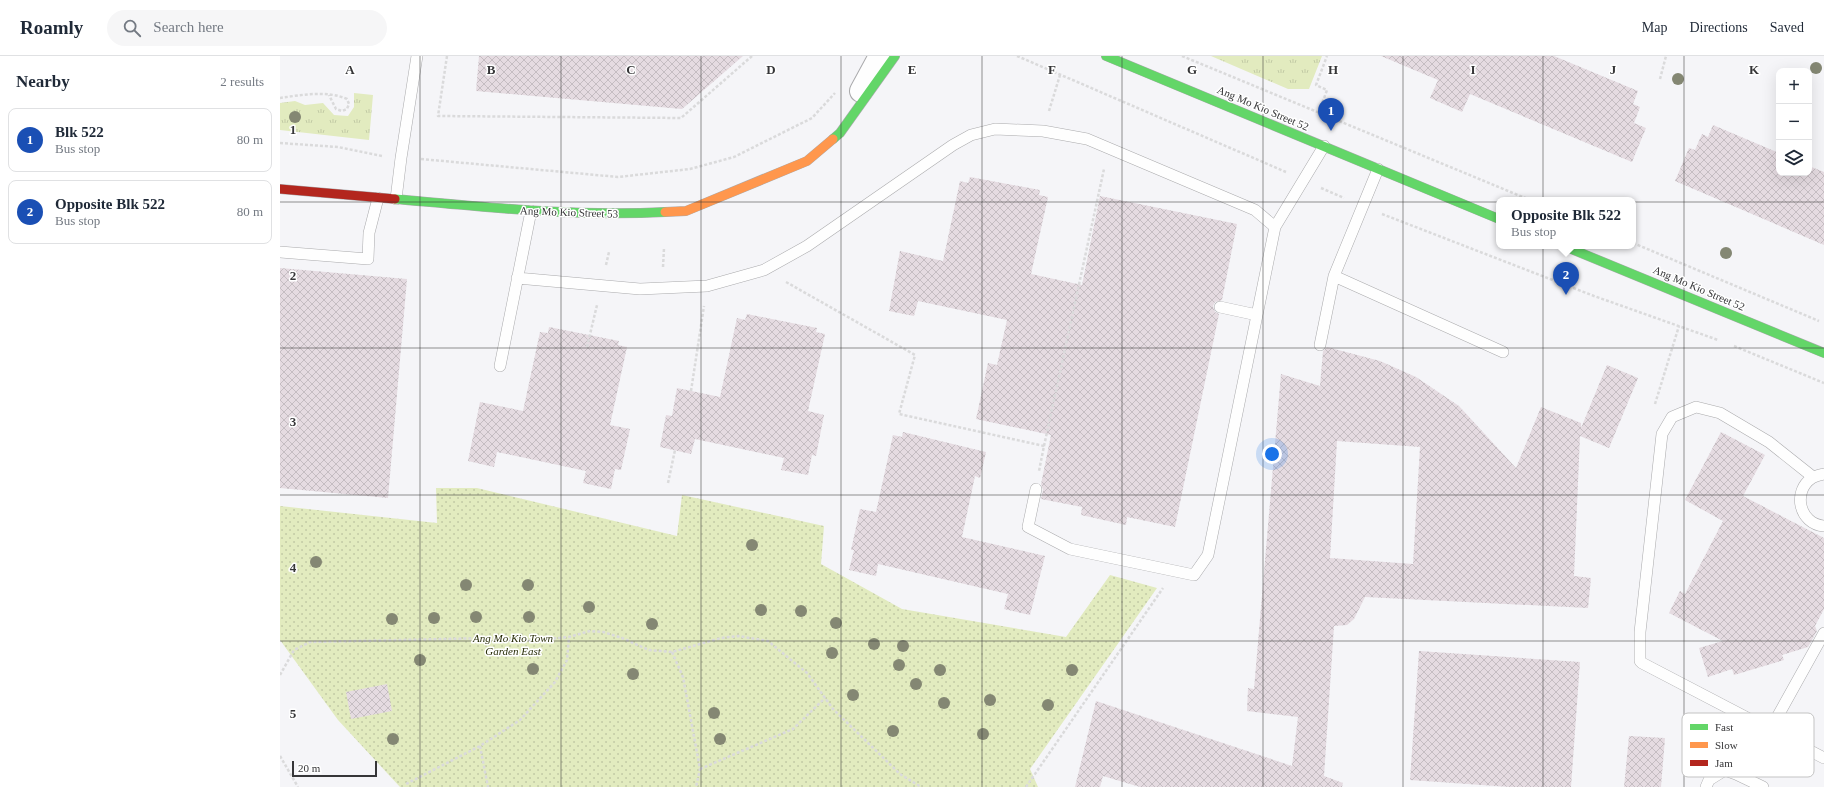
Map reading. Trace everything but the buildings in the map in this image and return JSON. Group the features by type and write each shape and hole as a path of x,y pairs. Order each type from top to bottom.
{"street":[{"name":"Ang Mo Kio Street 53","path":"840,133 880,56"},
{"name":"Ang Mo Kio Street 53","path":"280,189 531,211 627,214 686,211 807,161 840,133 895,56"},
{"name":"Ang Mo Kio Street 52","path":"1106,56 1496,218"},
{"name":"Ang Mo Kio Street 52","path":"1571,249 1824,354"}],"lane":[{"path":"396,200 417,56"},
{"path":"517,278 640,289 707,286 764,270 807,246 971,134 995,129 1043,131 1087,140 1255,210 1275,227"},
{"path":"1036,489 1028,527 1070,549 1194,575 1208,555 1275,227 1324,146"},
{"path":"1320,345 1334,276 1378,169"},
{"path":"280,252 368,259 369,233 378,198"},
{"path":"500,366 531,211"},
{"path":"1334,276 1503,352"},
{"path":"1220,307 1257,315"},
{"path":"1737,713 1642,664 1640,661 1640,632 1662,434 1672,417 1696,407 1720,413 1769,442 1813,477"},
{"path":"1824,474 1813,477 1804,486 1799,497 1801,509 1808,519 1824,526"},
{"path":"1779,713 1824,633"},
{"path":"1814,753 1824,758"},
{"path":"1706,787 1709,780 1714,777"},
{"path":"1742,777 1763,787"}],"path":[{"path":"447,56 438,116 681,118 752,56"},
{"path":"1017,56 1362,207 1594,296 1724,342"},
{"path":"1182,56 1523,197"},
{"path":"1319,112 1327,90 1316,85 1327,56"},
{"path":"1660,79 1666,56"},
{"path":"1056,88 1060,75"},
{"path":"280,143 338,147 369,154 401,158 618,176 690,169 734,157 812,118 837,90"},
{"path":"280,98 300,96 329,95 336,95 346,99 349,104 347,109 342,111 336,109 329,95"},
{"path":"1036,489 1108,149"},
{"path":"1636,244 1824,323"},
{"path":"656,267 664,267 664,248"},
{"path":"605,268 612,268"},
{"path":"764,270 915,355 900,414 1044,446"},
{"path":"691,391 707,286"},
{"path":"1731,345 1824,383"},
{"path":"668,483 675,450"},
{"path":"1026,787 1175,570"},
{"path":"280,675 294,650 310,642 491,638 526,641 569,638 590,631 603,632 622,638 649,650 672,652 721,638 738,636 768,641 807,673 842,718 900,774 921,787"},
{"path":"406,784 480,746 520,720 556,682 567,660 569,638"},
{"path":"672,652 683,676 700,769 696,787"},
{"path":"700,769 793,729 825,698"},
{"path":"480,746 488,787"},
{"path":"280,756 298,787"}],"green space":[{"path":"1211,56 1322,56 1309,89 1288,89"},
{"path":"354,93 373,95 369,140 280,130 280,103 295,101 305,105 323,103 334,115 348,116 354,107"},
{"name":"Ang Mo Kio Town Garden East","path":"436,488 477,488 677,536 682,495 824,526 821,564 902,609 1066,637 1110,575 1157,588 1030,769 1038,787 400,787 338,720 280,640 280,506 437,523"}],"traffic: fast":[{"path":"833,139 840,133 895,56"},
{"path":"1106,56 1496,218"},
{"path":"395,199 496,208 564,212 665,212"},
{"path":"1571,249 1824,353"}],"traffic: slow":[{"path":"665,212 686,211 807,161 833,139"}],"traffic: jam":[{"path":"280,189 395,199"}],"place":[{"name":"Blk 522","path":"1331,131"},
{"name":"Opposite Blk 522","path":"1566,295"}]}
